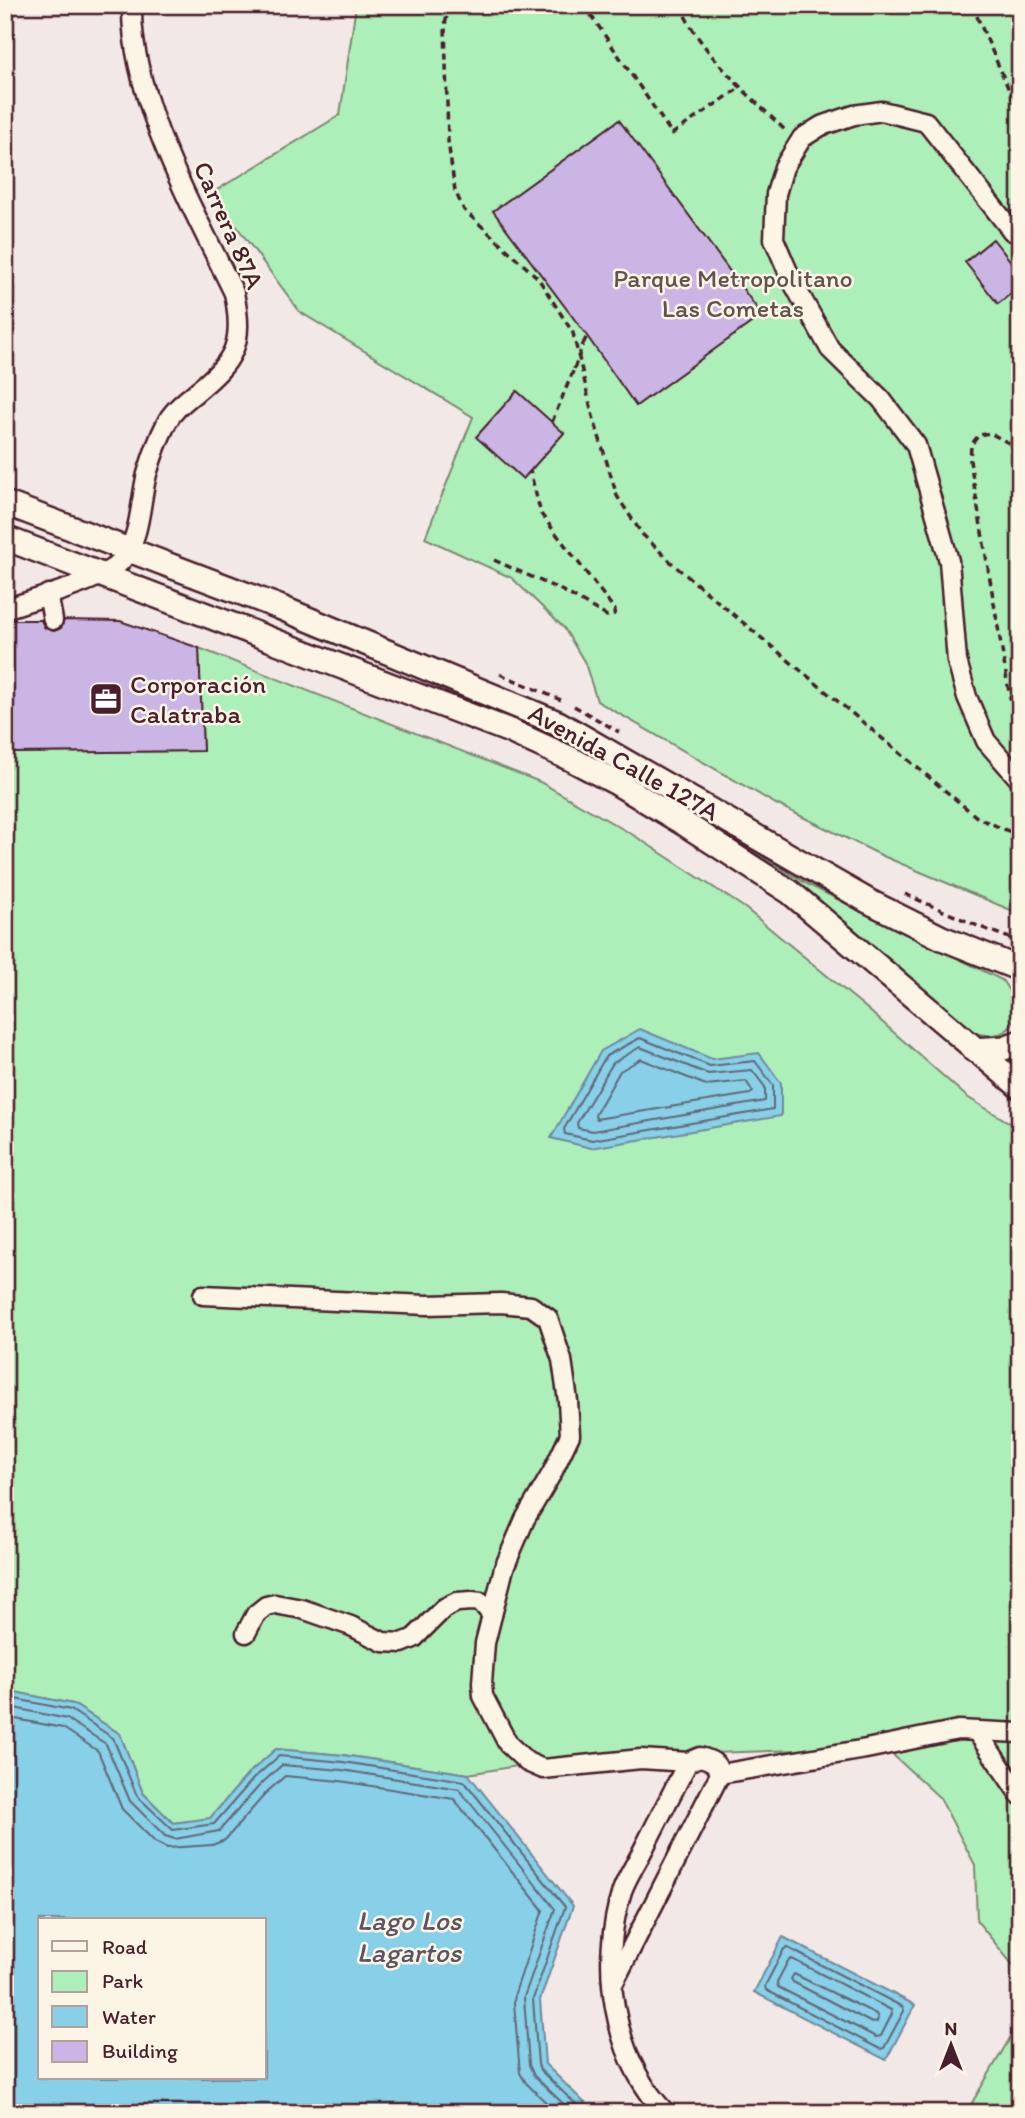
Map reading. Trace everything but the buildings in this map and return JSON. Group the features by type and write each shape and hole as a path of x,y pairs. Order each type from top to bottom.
{"main road":[{"name":"Avenida Calle 127A","path":"5,503 279,607 558,723 868,901 942,938 1018,970"},
{"name":"Avenida Calle 127A","path":"5,538 510,731 604,776 790,892 1020,1087"},
{"path":"974,1050 1004,1048 1020,1042"}],"street":[{"name":"Carrera 87A","path":"129,549 147,473 167,420 219,372 233,352 238,337 234,293 177,174 139,73 132,5"},
{"path":"1012,231 926,122 882,111 854,115 821,126 802,138 784,167 776,194 774,239 792,281 830,349 881,399 916,445 949,561 957,661 967,697 986,741 1020,780"},
{"path":"5,609 102,575 114,567 129,549"},
{"path":"47,594 53,620"},
{"path":"203,1295 428,1305 501,1303 531,1306 548,1318 562,1360 570,1435 504,1569 485,1643 483,1696 508,1744 527,1762 543,1769 641,1759 688,1762"},
{"path":"246,1633 256,1614 266,1605 275,1604 302,1609 351,1626 383,1642 402,1643 414,1638 444,1608 457,1602 481,1602 492,1615"},
{"path":"720,1774 958,1730 1020,1733"},
{"path":"976,1732 1020,1795"},
{"path":"613,1984 720,1774 718,1766 707,1758 695,1758 688,1762 623,1889 611,1956 613,1984 617,2014 628,2052 645,2088 666,2113"}],"path":[{"path":"449,5 445,25 448,141 455,191 464,211 538,278 573,333 592,413 617,496 642,534 675,566 978,818 1020,836"},
{"path":"584,5 671,134 741,87"},
{"path":"680,5 689,26 741,87 799,143"},
{"path":"972,5 1020,115"},
{"path":"552,422 587,336"},
{"path":"1020,449 990,433 979,435 971,445 970,461 1010,698 1020,714"},
{"path":"494,560 564,591 607,616 614,614 615,610 541,514 530,471"}],"green space":[{"name":"Parque Metropolitano Las Cometas","path":"356,5 1020,5 1020,914 883,856 776,804 597,701 585,663 564,628 512,578 425,538 473,417 300,312 212,193 340,115"},
{"path":"10,634 12,753 203,751 199,648 540,782 635,836 745,908 865,1007 967,1097 1020,1129 1020,1974 977,1921 975,1865 940,1798 891,1753 800,1750 564,1758 468,1774 343,1755 276,1749 249,1773 210,1819 173,1823 143,1793 120,1734 73,1704 5,1690 5,636"},
{"path":"552,733 603,760 809,885 1002,980 1013,1003 1013,1022 1000,1034 974,1033 807,889"},
{"path":"1020,2021 1020,2113 966,2113"}],"water":[{"path":"640,1029 712,1059 759,1053 781,1083 781,1116 591,1148 551,1138 601,1051"},
{"name":"Lago Los Lagartos","path":"5,1690 73,1704 120,1734 143,1793 173,1823 210,1818 249,1773 276,1749 343,1755 468,1774 573,1906 540,2000 545,2064 595,2113 5,2113"},
{"path":"783,1937 915,2005 886,2060 754,1992"}],"place":[{"name":"Corporación Calatraba","path":"106,699"}]}
